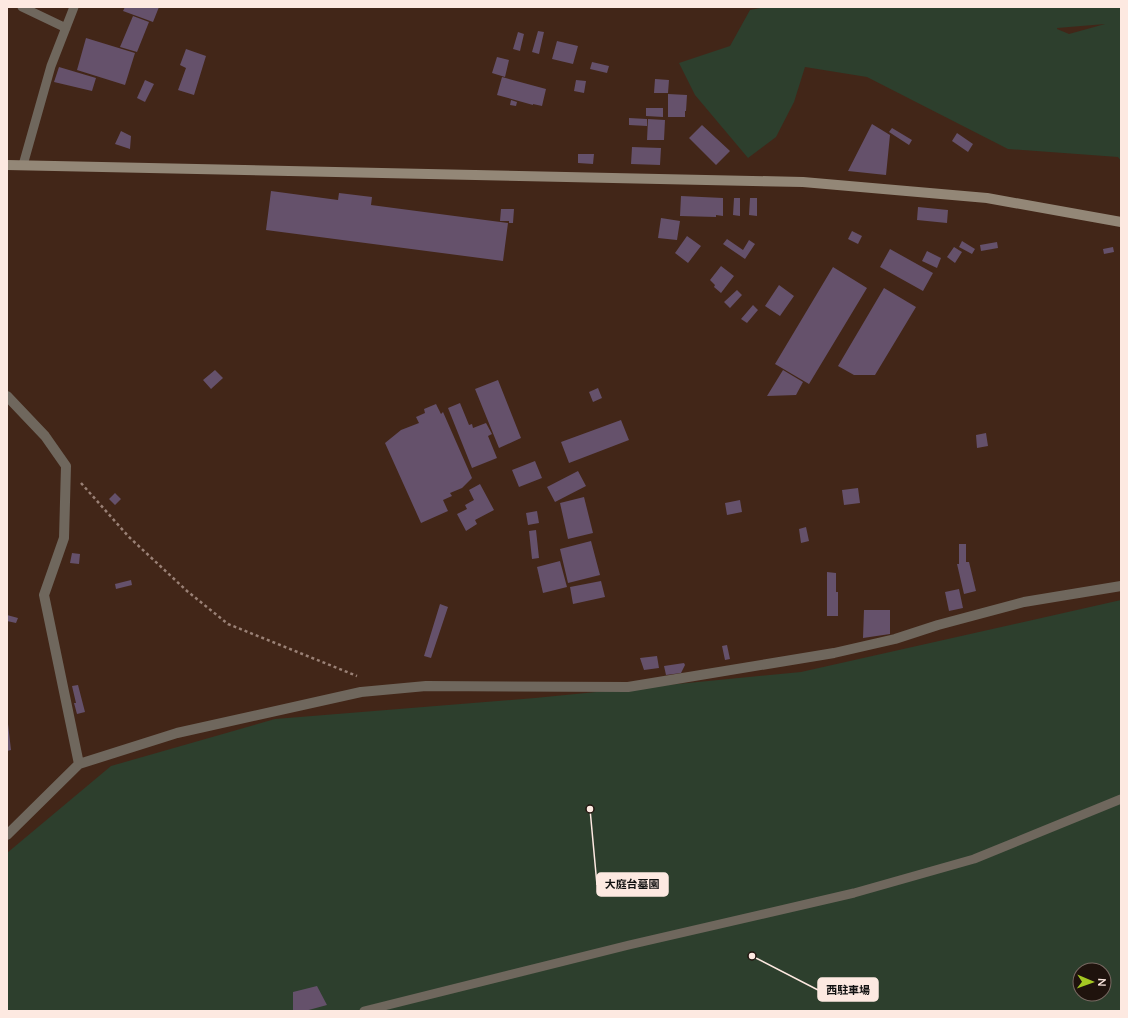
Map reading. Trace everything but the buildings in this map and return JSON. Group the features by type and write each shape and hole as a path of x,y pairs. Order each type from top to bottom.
{"street":[{"path":"7,165 803,182 987,198 1121,222"},
{"path":"7,396 45,436 66,466 64,538 44,595 79,764"},
{"path":"7,835 79,764 177,733 361,692 426,686 628,687 834,653 895,639 938,625 1024,602 1121,586"}],"lane":[{"path":"22,7 66,28"},
{"path":"23,165 51,66 74,7"},
{"path":"364,1011 629,945 869,888 974,859 1121,799"}],"path":[{"path":"66,466 129,537 187,591 228,624 360,677"}],"green space":[{"path":"765,7 1121,7 1121,161 1118,157 1008,149 867,77 805,67 794,102 776,137 748,158 695,95 679,63 730,46 750,10","holes":["1105,24 1069,34 1057,28"]},
{"path":"1121,600 1121,1011 7,1011 7,853 111,766 275,719 535,698 801,672"}],"place":[{"name":"大庭台墓園","path":"590,809"},
{"name":"西駐車場","path":"752,956"}]}
